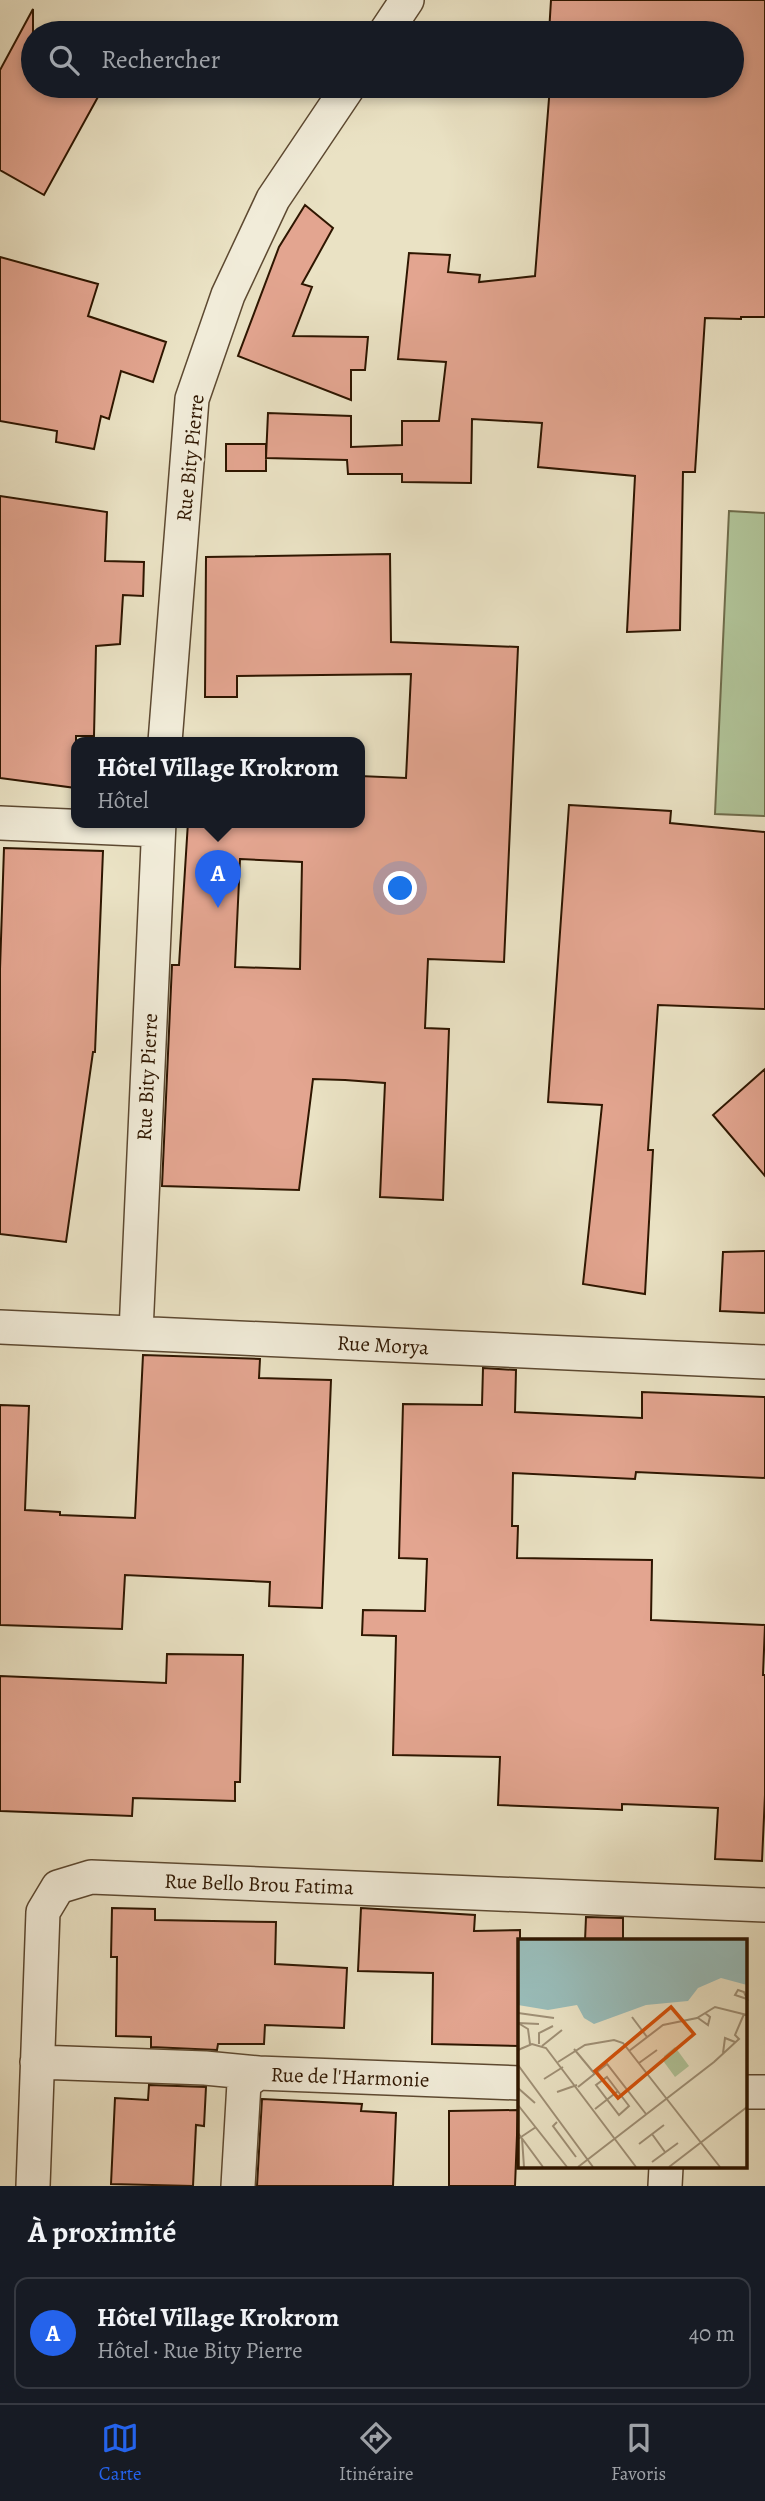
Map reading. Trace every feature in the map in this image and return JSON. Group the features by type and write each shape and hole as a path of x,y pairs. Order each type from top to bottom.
{"street":[{"path":"393,21 407,0"},
{"name":"Rue Bity Pierre","path":"165,737 192,399 228,295 273,199 341,98"},
{"path":"0,823 71,824"},
{"name":"Rue Bity Pierre","path":"136,1332 159,828"},
{"name":"Rue Morya","path":"0,1327 765,1362"},
{"name":"Rue Bello Brou Fatima","path":"33,2186 43,1912 58,1887 91,1877 765,1905"},
{"path":"37,2062 205,2068 258,2073"},
{"name":"Rue de l'Harmonie","path":"238,2186 244,2083 258,2073 518,2083"},
{"path":"665,2186 666,2168"}],"green space":[{"path":"729,511 765,513 765,816 715,814"}],"building":[{"path":"551,0 765,0 765,317 705,318 695,472 683,472 680,630 627,632 635,476 538,467 542,423 472,419 471,483 402,482 402,474 348,474 347,460 266,458 268,413 351,416 351,447 402,445 402,421 439,421 446,362 398,359 409,253 450,255 448,272 480,275 479,282 535,276 549,98 744,98 744,21 550,21"},
{"path":"33,9 33,21 27,21"},
{"path":"21,31 21,98 97,98 44,195 0,170 0,70"},
{"path":"305,205 333,228 302,284 312,287 293,336 368,337 365,370 351,370 351,400 238,356 279,247"},
{"path":"0,257 98,284 88,316 166,342 153,382 121,371 109,419 101,416 94,449 56,442 57,431 0,421"},
{"path":"226,444 266,444 266,471 226,471"},
{"path":"0,496 107,512 105,561 144,562 143,596 123,595 120,644 96,646 94,736 71,737 71,787 0,778"},
{"path":"390,554 391,642 518,647 504,962 428,959 425,1028 449,1029 443,1200 380,1197 385,1083 345,1080 313,1079 299,1190 162,1186 172,965 179,965 188,828 365,828 365,776 406,778 411,674 237,676 237,697 205,697 206,557","holes":["240,859 302,862 300,969 235,967"]},
{"path":"569,805 671,811 670,823 765,832 765,1009 658,1005 648,1150 653,1150 645,1294 583,1284 602,1105 548,1102"},
{"path":"4,848 103,851 95,1052 66,1242 0,1234 0,969"},
{"path":"765,1069 765,1176 713,1115"},
{"path":"765,1251 765,1313 720,1311 723,1252"},
{"path":"143,1355 260,1359 259,1378 331,1380 322,1608 269,1606 270,1582 125,1575 122,1629 0,1625 0,1405 29,1406 25,1510 60,1512 60,1515 135,1518"},
{"path":"483,1368 516,1370 515,1412 642,1418 642,1392 765,1397 765,1478 636,1472 635,1479 513,1473 512,1526 518,1526 517,1558 652,1560 651,1620 765,1625 765,1795 762,1861 715,1859 718,1808 622,1804 622,1810 498,1805 500,1757 393,1755 396,1636 362,1635 363,1610 425,1611 427,1559 399,1558 403,1404 482,1405"},
{"path":"167,1654 243,1655 240,1782 235,1782 235,1801 133,1798 132,1816 0,1811 0,1676 166,1683"},
{"path":"112,1908 155,1909 155,1920 276,1922 275,1964 347,1968 344,2028 265,2025 264,2044 218,2044 217,2050 151,2047 151,2037 116,2036 117,1957 111,1957"},
{"path":"361,1908 475,1915 474,1931 520,1930 518,2046 432,2044 433,1973 358,1971"},
{"path":"586,1917 623,1918 623,1939 585,1939"},
{"path":"149,2085 206,2087 204,2126 196,2125 193,2186 111,2184 115,2098 148,2100"},
{"path":"262,2099 362,2104 361,2111 396,2113 393,2186 257,2186"},
{"path":"518,2110 515,2186 449,2186 449,2111"}],"place":[{"name":"Hôtel Village Krokrom","path":"218,908"}]}
